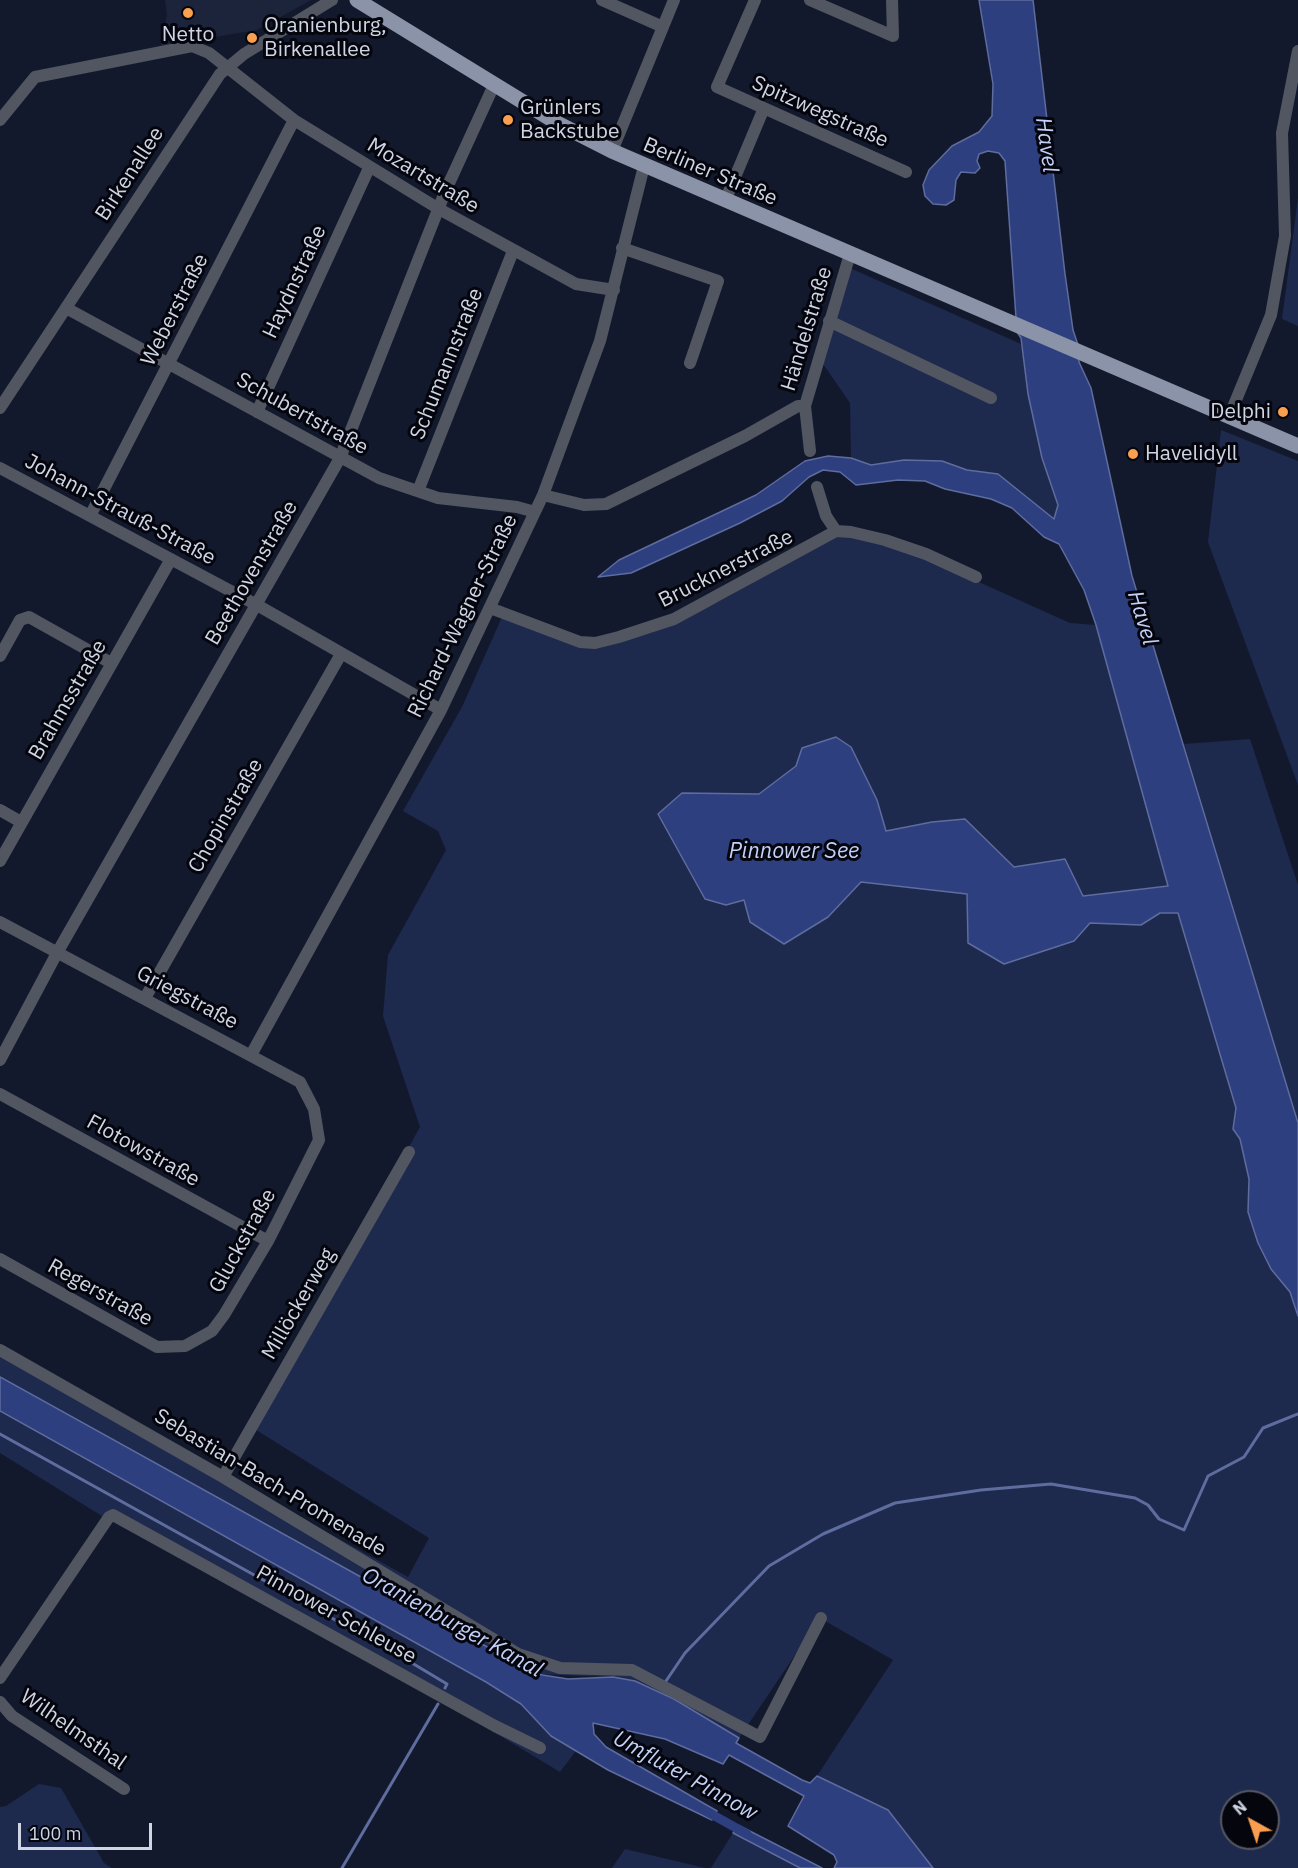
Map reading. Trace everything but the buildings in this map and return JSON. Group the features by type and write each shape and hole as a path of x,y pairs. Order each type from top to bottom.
{"main road":[{"name":"Berliner Straße","path":"357,0 559,124 612,151 998,319 1298,446"}],"street":[{"name":"Birkenallee","path":"0,408 208,90 227,67 332,0"},
{"path":"602,0 663,27"},
{"path":"612,151 674,0"},
{"name":"Spitzwegstraße","path":"755,0 717,87 906,172"},
{"path":"810,0 893,36 892,0"},
{"name":"Mozartstraße","path":"0,120 35,77 192,46 209,53 294,120 439,209 576,284 614,290"},
{"path":"1229,417 1271,315 1285,236 1282,133 1298,51"},
{"name":"Beethovenstraße","path":"0,1060 57,953 340,458 439,209 494,85"},
{"path":"725,201 764,108"},
{"name":"Weberstraße","path":"90,516 294,120"},
{"name":"Richard-Wagner-Straße","path":"251,1055 441,711 543,495 586,382 614,290 622,248 644,166"},
{"name":"Haydnstraße","path":"256,412 369,168"},
{"path":"622,248 718,281 690,363"},
{"name":"Schumannstraße","path":"418,490 513,251"},
{"name":"Händelstraße","path":"810,451 805,406 850,254"},
{"name":"Schubertstraße","path":"66,308 379,478 438,498 517,507 535,512"},
{"path":"829,321 991,398"},
{"path":"543,495 584,505 606,504 745,436 798,406 805,406"},
{"name":"Johann-Strauß-Straße","path":"0,468 257,605 441,711"},
{"path":"817,487 826,516 836,531 885,540 926,554 976,577"},
{"name":"Brucknerstraße","path":"490,608 580,642 595,642 619,637 674,619 836,531"},
{"name":"Brahmsstraße","path":"0,861 171,559"},
{"path":"0,656 20,620 29,617 111,663"},
{"name":"Chopinstraße","path":"145,998 341,654"},
{"path":"0,810 21,822"},
{"name":"Griegstraße","path":"0,922 300,1082 314,1109 319,1140"},
{"name":"Flotowstraße","path":"0,1094 268,1241"},
{"name":"Gluckstraße","path":"185,1346 212,1331 268,1241 319,1140"},
{"name":"Millöckerweg","path":"223,1477 410,1152"},
{"name":"Regerstraße","path":"0,1259 157,1347 185,1346"},
{"name":"Sebastian-Bach-Promenade","path":"0,1350 223,1477 518,1654 560,1668 633,1670 760,1737 821,1618"},
{"name":"Wilhelmsthal","path":"0,1678 109,1517 114,1515"},
{"name":"Pinnower Schleuse","path":"114,1515 495,1726 540,1748"},
{"name":"Wilhelmsthal","path":"0,1702 12,1716 124,1789"}],"shaded area":[{"path":"165,0 311,0 257,30 161,46 167,15"},
{"path":"1298,198 1298,326 1282,319"},
{"path":"843,265 1021,344 1042,458 1058,506 1054,520 998,474 967,470 942,461 904,460 871,465 851,458 850,403 819,358"},
{"path":"1221,430 1298,461 1298,785 1208,542"},
{"path":"851,535 912,552 1070,623 1096,625 1168,886 1083,896 1065,859 1014,867 965,819 932,822 886,831 876,800 797,766 759,794 683,793 726,905 744,900 828,917 861,882 968,894 969,906 1041,952 1051,946 1074,941 1090,923 1141,925 1160,913 1178,913 1236,1108 1233,1129 1240,1139 1249,1179 1248,1213 1277,1276 1290,1292 1298,1316 1298,1868 933,1868 888,1810 817,1776 893,1660 820,1618 739,1738 674,1699 635,1681 613,1677 536,1674 0,1377 0,1351 408,1577 429,1538 253,1428 420,1127 383,1016 388,955 446,850 438,831 403,811 462,707 502,617 585,648 651,633 724,599 835,537"},
{"path":"1250,739 1298,885 1298,1123 1184,744"},
{"path":"0,1411 486,1682 521,1704 551,1736 576,1751 560,1772 449,1705 432,1691 102,1516 0,1453"},
{"path":"39,1784 61,1788 104,1863 112,1868 0,1868 0,1807 6,1806"},
{"path":"733,1833 800,1868 711,1868"},
{"path":"625,1849 705,1868 612,1868"}],"water":[{"path":"979,0 1033,0 1065,274 1079,362 1091,388 1132,576 1298,1123 1298,1316 1290,1292 1271,1269 1258,1243 1248,1212 1249,1179 1240,1139 1233,1129 1236,1108 1178,913 1160,913 1141,925 1090,923 1074,941 1004,964 968,943 967,894 861,882 828,917 784,944 750,922 744,900 726,905 705,899 658,814 682,793 759,794 796,766 802,748 836,737 851,747 877,800 886,831 932,822 965,819 1014,867 1065,859 1083,896 1168,886 1096,625 1084,590 1059,544 1044,537 1012,508 991,499 945,489 925,481 898,480 856,485 840,472 823,470 809,477 782,501 740,523 631,573 598,577 619,560 756,495 805,461 828,456 851,458 871,465 904,460 942,461 967,470 998,474 1054,519 1058,505 1042,458 1028,394 1021,338 1017,332 1005,161 999,153 988,151 979,154 977,161 980,168 975,173 961,172 956,180 954,200 946,205 933,204 925,196 923,185 929,170 952,146 979,132 992,116 993,84"},
{"path":"0,1377 536,1674 568,1679 613,1677 635,1681 674,1699 739,1738 736,1743 802,1780 810,1783 817,1776 888,1810 933,1868 834,1868 837,1862 834,1855 788,1826 804,1796 729,1755 723,1764 665,1739 593,1723 594,1734 606,1747 717,1811 712,1820 608,1770 551,1736 521,1704 486,1682 0,1411"},
{"path":"738,1825 822,1868 800,1868 733,1833"}],"waterway":[{"path":"666,1681 685,1653 769,1566 823,1534 895,1503 981,1490 1051,1484 1135,1498 1148,1505 1159,1519 1184,1530 1208,1476 1244,1457 1263,1428 1298,1414"},
{"path":"0,1434 402,1657 447,1684 445,1688"},
{"path":"342,1868 438,1704"},
{"name":"Umfluter Pinnow","path":"704,1810 747,1834"}],"place":[{"name":"Netto","path":"188,13"},
{"name":"Oranienburg, Birkenallee","path":"252,38"},
{"name":"Grünlers Backstube","path":"508,120"},
{"name":"Delphi","path":"1283,412"},
{"name":"Havelidyll","path":"1133,454"}],"water label":[{"name":"Havel","path":"1046,145"},
{"name":"Havel","path":"1142,618"},
{"name":"Pinnower See","path":"794,852"},
{"name":"Oranienburger Kanal","path":"452,1623"}]}
